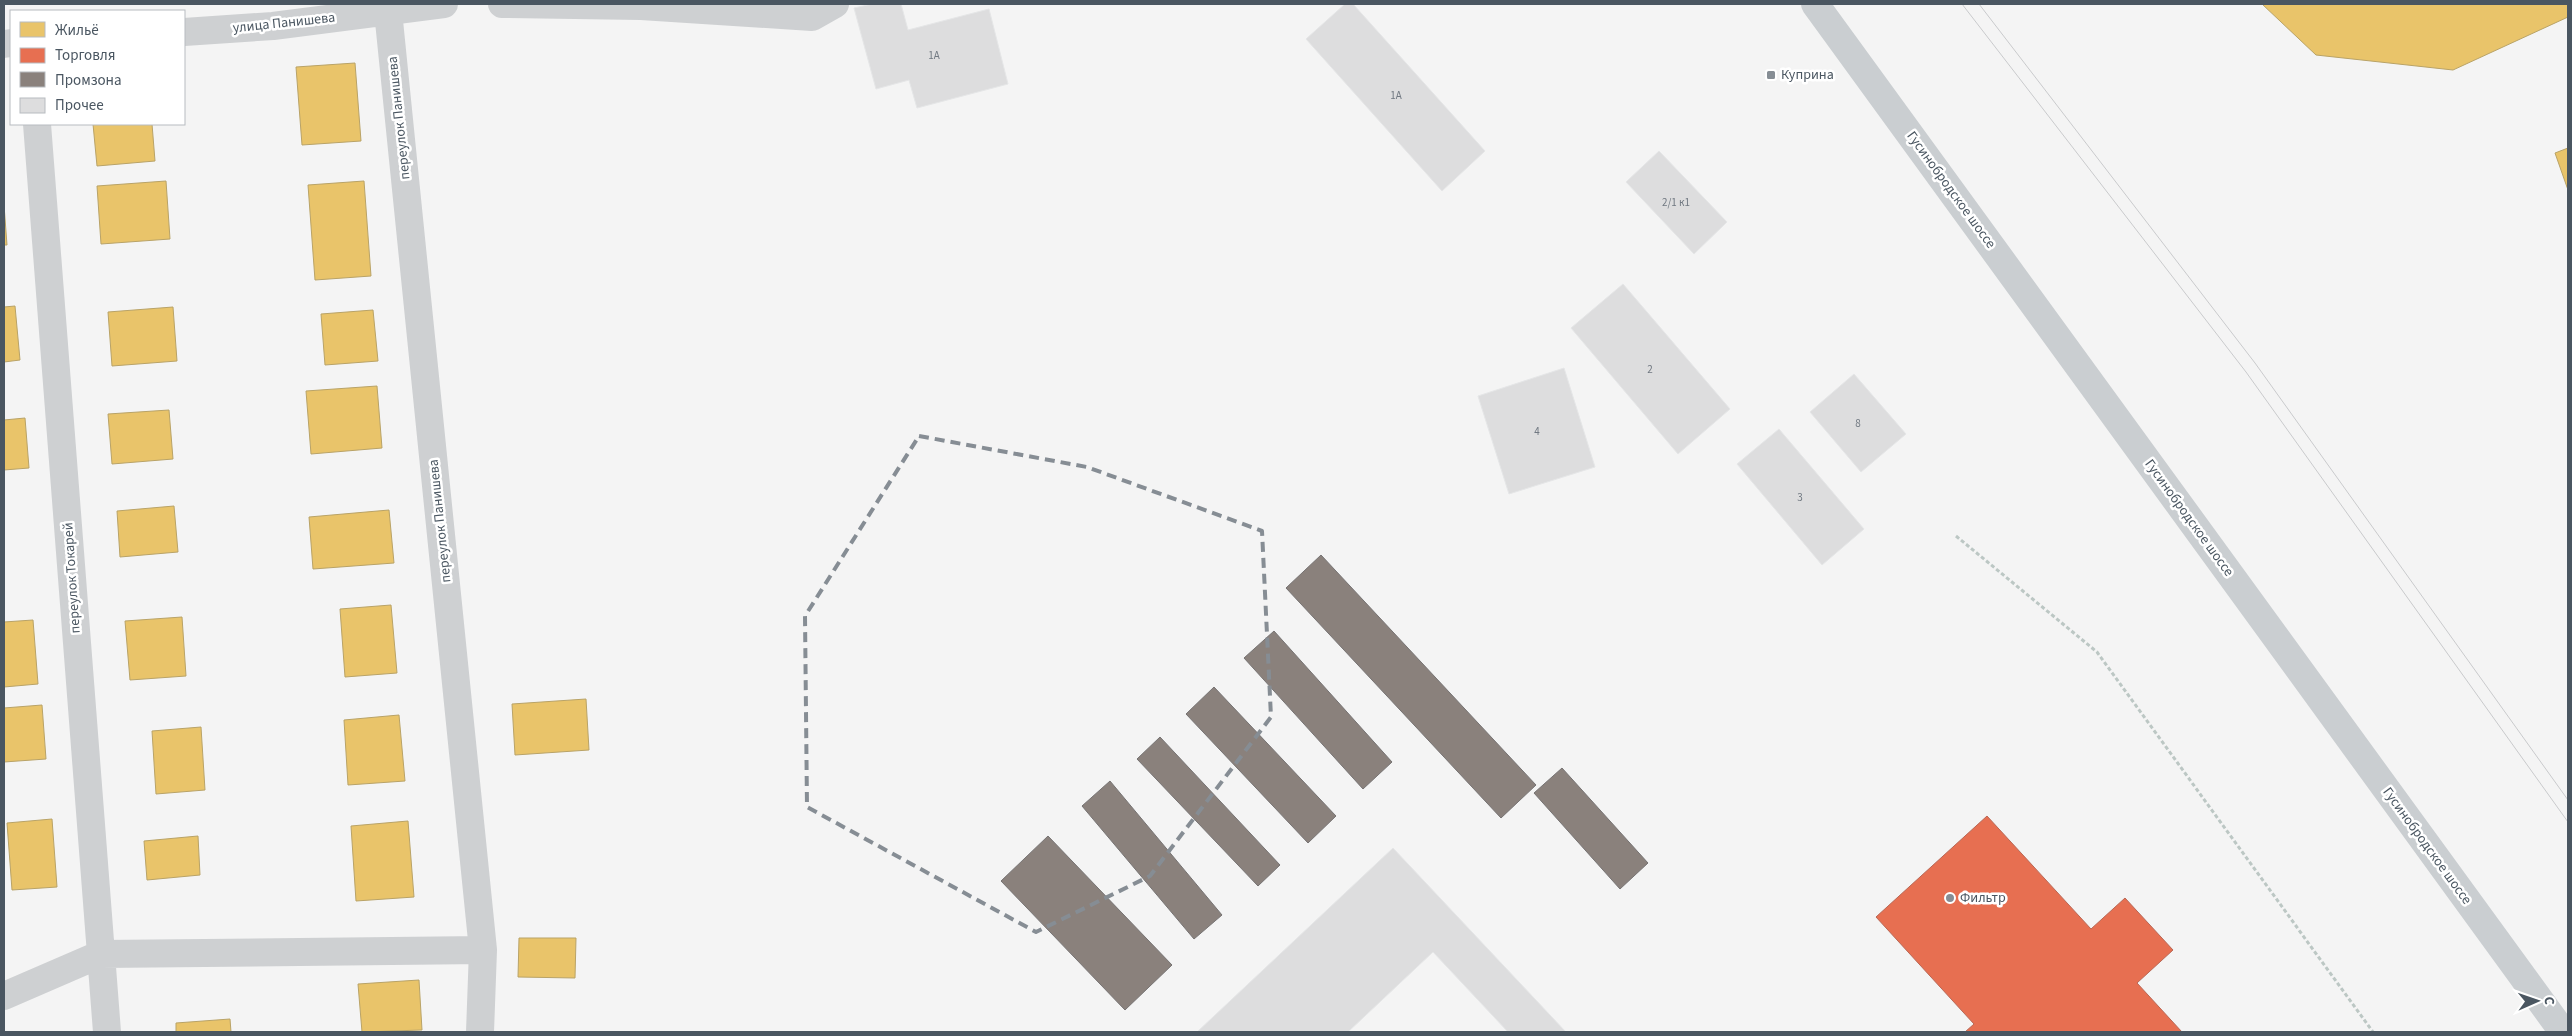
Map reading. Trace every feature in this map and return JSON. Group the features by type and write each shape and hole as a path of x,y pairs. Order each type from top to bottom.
{"main road":[{"name":"Гусинобродское шоссе","path":"1815,4 2562,1032"}],"street":[{"name":"улица Панишева","path":"185,32 273,26 444,4"},
{"path":"502,4 641,6 812,17 835,4"},
{"name":"переулок Панишева","path":"388,11 483,950 480,1032"},
{"name":"переулок Токарей","path":"37,125 107,1032"},
{"path":"4,996 101,954 483,950"}],"path":[{"path":"1956,536 2097,652 2373,1032"}],"highlighted area":[{"path":"919,436 1087,467 1262,531 1271,717 1150,876 1036,932 807,807 805,616"}],"building: Жильё":[{"path":"2262,4 2568,4 2568,17 2453,70 2316,55"},
{"path":"355,63 361,141 302,145 296,67"},
{"path":"93,125 152,125 155,161 97,166"},
{"path":"2568,148 2568,190 2555,153"},
{"path":"166,181 170,239 101,244 97,186"},
{"path":"364,181 371,276 315,280 308,185"},
{"path":"4,205 7,245 4,245"},
{"path":"15,306 20,360 4,362 4,307"},
{"path":"173,307 177,361 112,366 108,312"},
{"path":"373,310 378,361 325,365 321,314"},
{"path":"377,386 382,448 311,454 306,391"},
{"path":"169,410 173,459 112,464 108,414"},
{"path":"25,418 29,468 4,470 4,420"},
{"path":"174,506 178,552 120,557 117,511"},
{"path":"389,510 394,563 313,569 309,517"},
{"path":"391,605 397,673 345,677 340,609"},
{"path":"182,617 186,676 130,680 125,621"},
{"path":"33,620 38,684 4,687 4,622"},
{"path":"586,699 589,750 515,755 512,704"},
{"path":"42,705 46,759 4,762 4,708"},
{"path":"399,715 405,781 348,785 344,720"},
{"path":"201,727 205,790 156,794 152,731"},
{"path":"52,819 57,887 12,890 7,823"},
{"path":"408,821 414,897 356,901 351,826"},
{"path":"198,836 200,875 147,880 144,841"},
{"path":"519,938 576,938 575,978 518,977"},
{"path":"419,980 422,1030 362,1032 358,984"},
{"path":"230,1019 231,1032 176,1032 176,1023"}],"building: Торговля":[{"path":"1987,816 2091,929 2125,898 2173,950 2137,983 2182,1032 1965,1032 1974,1024 1876,917"}],"building: Промзона":[{"path":"1321,555 1536,785 1501,818 1286,588"},
{"path":"1274,631 1392,762 1363,789 1244,658"},
{"path":"1214,687 1336,816 1308,843 1186,714"},
{"path":"1160,737 1280,865 1258,886 1137,759"},
{"path":"1562,768 1648,863 1620,889 1534,793"},
{"path":"1110,781 1222,915 1194,939 1082,806"},
{"path":"1048,836 1172,965 1125,1010 1001,881"}],"building: Прочее":[{"path":"872,4 901,4 908,30 989,9 1008,84 917,108 909,80 876,89 854,8"},
{"path":"1345,4 1353,4 1485,151 1442,191 1306,39"},
{"path":"1659,151 1727,222 1694,254 1626,182"},
{"path":"1623,284 1730,409 1678,454 1571,328"},
{"path":"1564,368 1595,467 1509,494 1478,396"},
{"path":"1854,374 1906,434 1861,472 1810,412"},
{"path":"1779,429 1864,529 1822,565 1737,464"},
{"path":"1393,848 1566,1032 1508,1032 1433,952 1348,1032 1197,1032"}],"tram line":[{"path":"1962,4 2246,372 2568,822"},
{"path":"1979,4 2255,363 2568,800"}],"place":[{"name":"Куприна","path":"1771,75"},
{"name":"Фильтр","path":"1950,898"}]}
